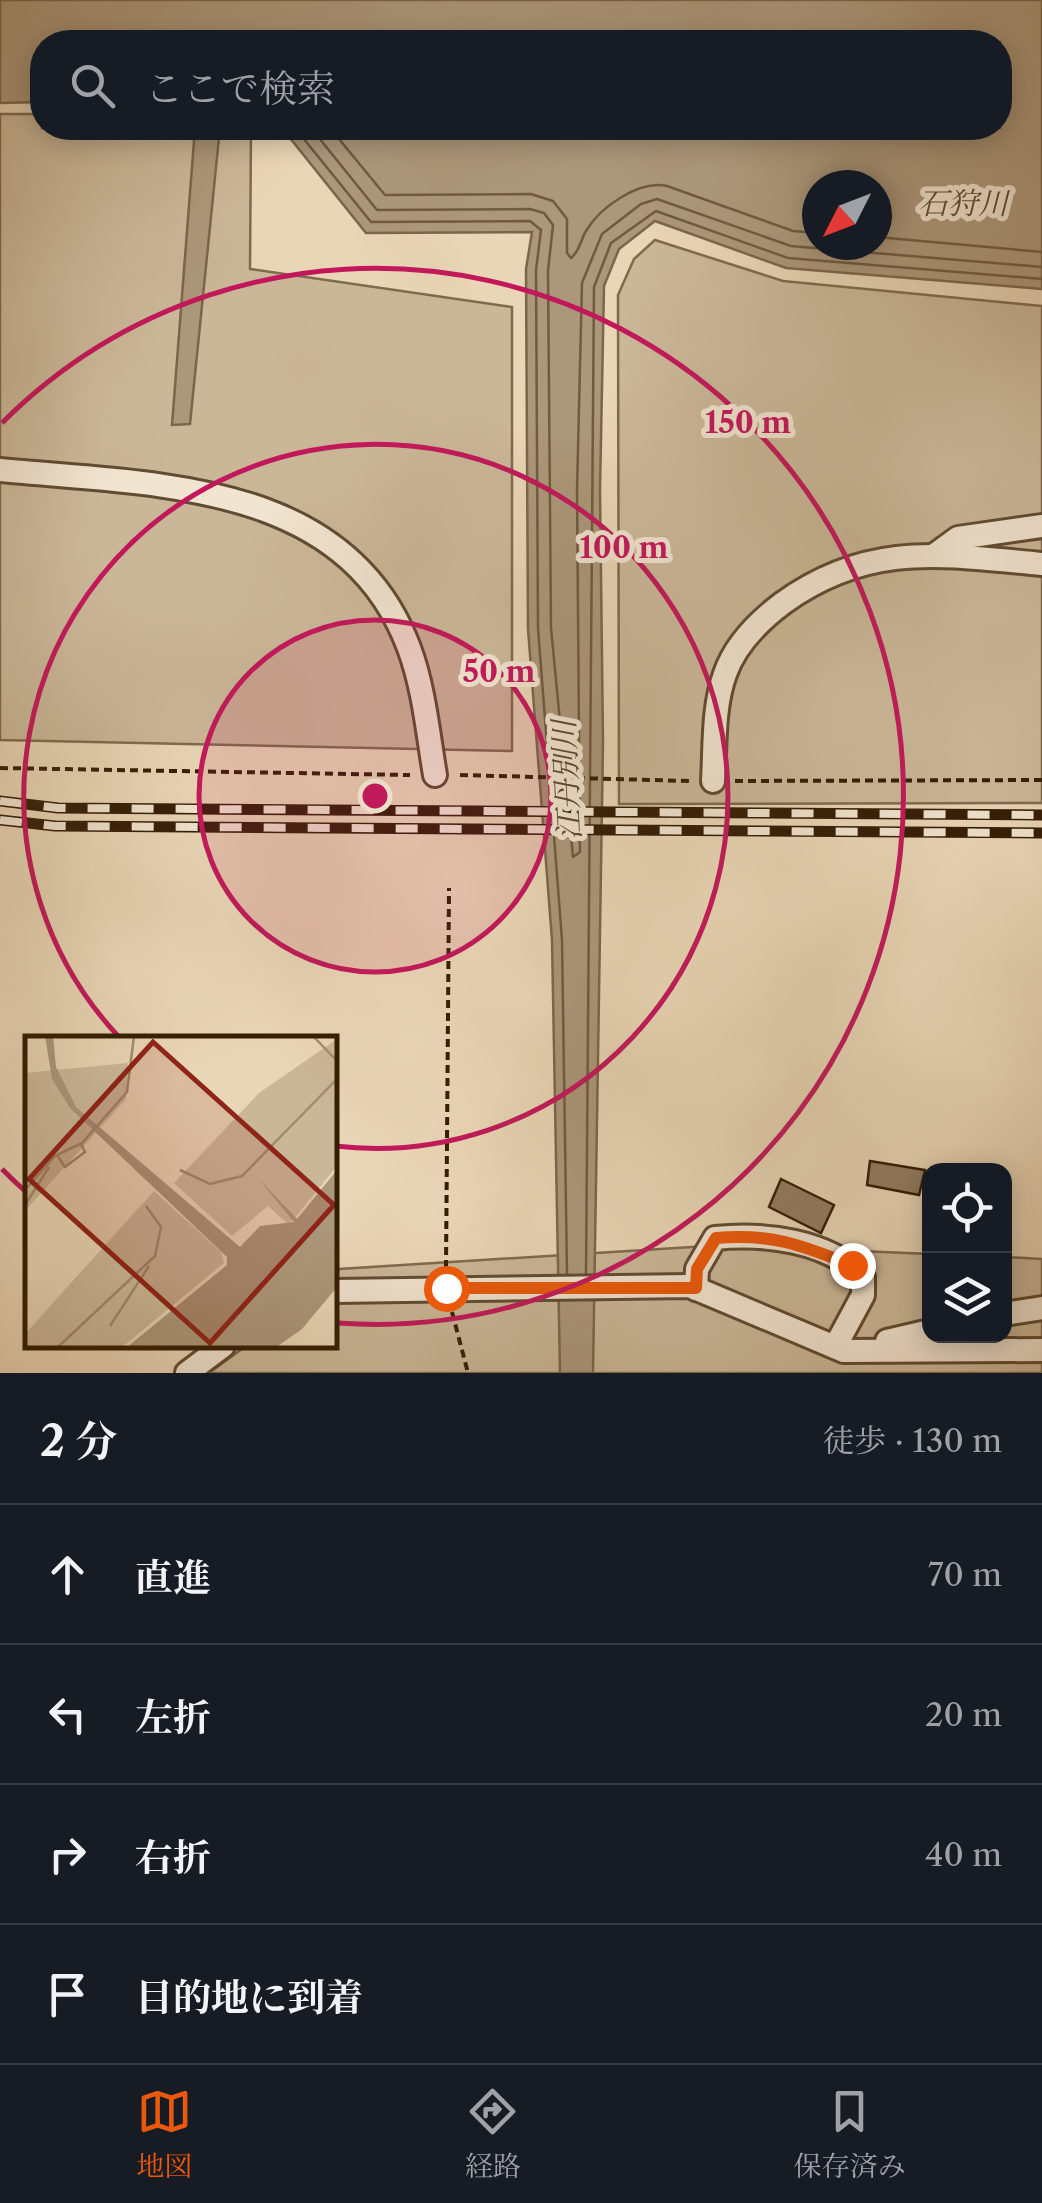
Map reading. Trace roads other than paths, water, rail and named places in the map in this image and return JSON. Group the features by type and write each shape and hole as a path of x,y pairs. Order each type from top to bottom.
{"street":[{"path":"0,470 192,488 258,504 312,532 360,574 398,626 416,669 442,775"},
{"path":"936,554 958,538 1042,526"},
{"path":"704,781 725,672 756,627 813,581 844,567 884,557 936,554 1042,564"},
{"path":"694,1287 697,1269 716,1238 757,1234 791,1241 852,1265 864,1276 864,1295 840,1349"},
{"path":"338,1291 694,1287 840,1349 1042,1350"},
{"path":"1012,1313 1042,1308"},
{"path":"840,1349 922,1333"},
{"path":"188,1373 220,1348"}],"water":[{"name":"石狩川","path":"0,0 1042,0 1042,289 786,268 655,221 619,249 604,286 600,490 603,742 593,1373 560,1373 552,940 528,629 526,269 532,232 366,233 292,140 1012,140 1012,30 30,30 30,102 0,103"},
{"path":"194,140 219,140 190,424 172,425"}],"railway":[{"path":"0,801 58,808 1042,815"},
{"path":"0,820 55,826 1042,833"}],"water label":[{"name":"江丹別川","path":"567,780"}]}
